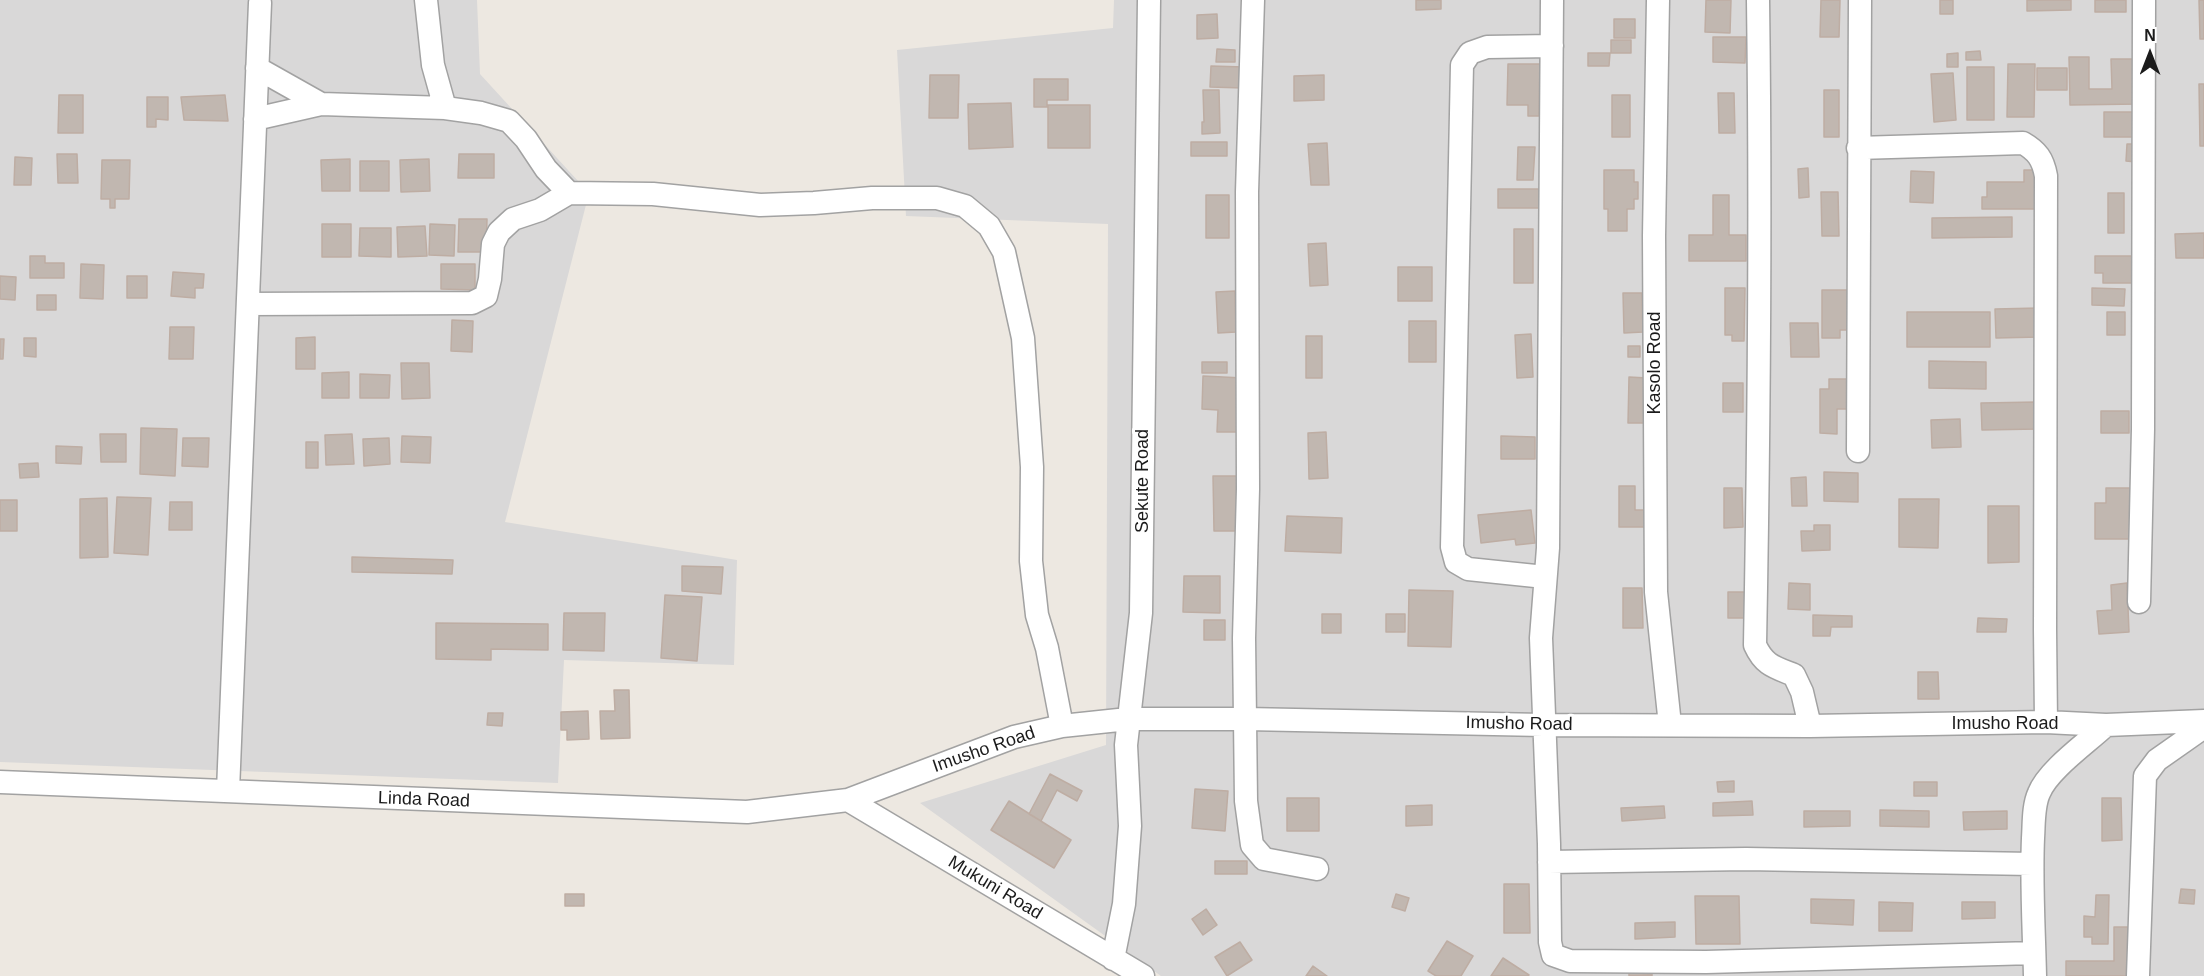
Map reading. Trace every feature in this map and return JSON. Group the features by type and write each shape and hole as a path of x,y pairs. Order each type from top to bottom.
{"street":[{"path":"426,0 433,65 445,108"},
{"name":"Sekute Road","path":"1113,959 1124,904 1130,826 1126,745 1142,613 1149,0"},
{"path":"1253,0 1247,192 1248,489 1244,638 1246,801 1252,845 1264,859 1317,869"},
{"path":"1552,0 1548,548 1541,638 1550,942 1553,955 1570,961 1706,962 2034,953"},
{"name":"Kasolo Road","path":"1658,0 1654,236 1656,592 1670,725"},
{"path":"1758,0 1759,435 1755,645 1761,657 1771,666 1794,675 1802,692 1810,726"},
{"path":"1858,451 1860,0"},
{"path":"2139,602 2143,429 2144,0"},
{"path":"228,791 260,3"},
{"path":"1545,577 1468,569 1456,562 1452,547 1462,65 1470,53 1487,47 1552,46"},
{"path":"257,68 321,104"},
{"path":"255,119 321,104 445,108 481,113 509,121 526,139 546,169 569,193"},
{"path":"1858,148 2023,143 2035,150 2043,163 2046,176 2044,629 2046,722"},
{"path":"248,304 472,303 486,296 493,244 499,232 513,219 540,210 569,193 653,194 760,205 872,198 937,198 965,206 988,226 1004,252 1023,338 1032,467 1031,561 1037,615 1047,648 1062,726"},
{"name":"Imusho Road","path":"848,800 1014,737 1062,726 1128,719 1810,726 2204,721"},
{"path":"2035,976 2032,864 2038,793 2052,772 2087,744 2106,724"},
{"path":"2138,976 2145,776 2157,760 2204,727"},
{"name":"Linda Road","path":"0,782 747,812 848,800"},
{"name":"Mukuni Road","path":"848,800 1143,976"},
{"path":"1549,862 1746,859 2032,864"}],"shaded area":[{"path":"0,0 477,0 480,74 589,193 505,522 737,560 734,665 564,660 558,783 0,762"},
{"path":"1114,0 2204,0 2204,976 1161,976 920,803 1106,745 1108,224 906,216 897,50 1113,28"}],"building":[{"path":"1416,0 1441,0 1441,9 1416,10"},
{"path":"1706,0 1731,0 1730,33 1705,32"},
{"path":"1821,0 1840,0 1839,37 1820,37"},
{"path":"1940,0 1953,0 1953,14 1940,14"},
{"path":"2027,0 2071,0 2071,10 2027,11"},
{"path":"2095,0 2126,0 2126,12 2095,12"},
{"path":"2199,0 2204,0 2204,39 2200,39"},
{"path":"1217,14 1218,38 1197,39 1197,15"},
{"path":"1614,19 1635,19 1635,38 1614,38"},
{"path":"1713,37 1746,37 1745,63 1713,62"},
{"path":"1611,40 1631,40 1631,53 1611,53"},
{"path":"1217,49 1235,50 1235,62 1216,62"},
{"path":"1980,51 1981,60 1966,60 1966,52"},
{"path":"1588,53 1610,53 1609,66 1588,66"},
{"path":"1958,53 1958,67 1947,67 1947,54"},
{"path":"2069,57 2089,57 2089,89 2112,89 2111,59 2139,59 2139,104 2070,105"},
{"path":"1508,64 1540,64 1539,116 1528,116 1528,105 1507,105"},
{"path":"2008,64 2035,64 2034,117 2007,117"},
{"path":"1211,66 1244,67 1243,88 1210,87"},
{"path":"1967,67 1994,67 1994,120 1967,120"},
{"path":"2037,68 2067,68 2067,90 2037,90"},
{"path":"1953,73 1956,120 1934,122 1931,74"},
{"path":"930,75 959,75 958,118 929,118"},
{"path":"1324,75 1324,100 1294,101 1294,76"},
{"path":"1034,79 1068,79 1068,100 1047,100 1047,107 1034,107"},
{"path":"2199,84 2204,84 2204,146 2200,146"},
{"path":"1203,90 1219,90 1220,133 1202,134"},
{"path":"1824,90 1839,90 1839,137 1824,137"},
{"path":"1718,93 1734,93 1735,133 1719,133"},
{"path":"59,95 83,95 83,133 58,133"},
{"path":"225,95 228,121 184,120 181,97"},
{"path":"1612,95 1630,95 1630,137 1612,137"},
{"path":"147,97 168,97 168,120 156,119 156,127 147,127"},
{"path":"1011,103 1013,147 969,149 968,104"},
{"path":"1048,105 1090,105 1090,148 1048,148"},
{"path":"2104,112 2137,112 2137,137 2104,137"},
{"path":"1191,142 1227,142 1227,156 1191,156"},
{"path":"1327,143 1329,185 1311,185 1308,144"},
{"path":"2127,144 2136,144 2136,162 2126,161"},
{"path":"1518,147 1535,147 1533,180 1517,180"},
{"path":"57,154 77,154 78,183 58,183"},
{"path":"459,154 494,154 494,178 458,178"},
{"path":"15,157 32,158 31,185 14,185"},
{"path":"350,159 350,191 322,191 321,160"},
{"path":"429,159 430,191 401,192 400,160"},
{"path":"102,160 130,160 129,199 115,199 115,208 110,208 110,199 101,199"},
{"path":"360,161 389,161 389,191 360,191"},
{"path":"1808,168 1809,197 1799,198 1798,169"},
{"path":"1604,170 1634,170 1634,182 1638,182 1638,199 1634,199 1634,209 1627,209 1627,231 1608,231 1608,209 1604,209"},
{"path":"2024,170 2037,170 2037,209 1982,209 1982,197 1987,197 1987,182 2024,182"},
{"path":"1911,171 1934,172 1933,203 1910,202"},
{"path":"1498,189 1542,189 1542,208 1498,208"},
{"path":"1821,192 1838,192 1839,236 1822,236"},
{"path":"2108,193 2124,193 2124,233 2108,233"},
{"path":"1206,195 1229,195 1229,238 1206,238"},
{"path":"1713,195 1729,195 1729,235 1746,235 1746,261 1689,261 1689,235 1713,235"},
{"path":"2012,217 2012,237 1932,238 1932,218"},
{"path":"459,219 487,219 486,252 458,252"},
{"path":"322,224 351,224 351,257 322,257"},
{"path":"430,224 455,225 454,256 429,255"},
{"path":"425,226 427,256 398,257 397,227"},
{"path":"360,228 391,228 391,257 359,256"},
{"path":"1514,229 1533,229 1533,283 1514,283"},
{"path":"2204,233 2204,258 2176,258 2175,234"},
{"path":"1326,243 1328,285 1310,286 1308,244"},
{"path":"30,256 45,256 45,263 64,263 64,278 30,278"},
{"path":"2095,256 2135,256 2135,283 2103,283 2103,273 2095,273"},
{"path":"81,264 104,265 103,299 80,298"},
{"path":"441,264 475,264 475,290 441,289"},
{"path":"1398,267 1432,267 1432,301 1398,301"},
{"path":"173,272 204,274 203,288 195,288 195,298 171,296"},
{"path":"0,276 16,277 15,300 0,299"},
{"path":"127,276 147,276 147,298 127,298"},
{"path":"1725,288 1745,288 1744,341 1732,341 1732,335 1725,335"},
{"path":"2092,288 2125,289 2124,306 2092,305"},
{"path":"1822,290 1853,290 1852,330 1840,330 1840,338 1822,338"},
{"path":"1235,291 1236,332 1218,333 1216,292"},
{"path":"1623,293 1642,293 1643,332 1624,333"},
{"path":"37,295 56,295 56,310 37,310"},
{"path":"2039,308 2040,337 1996,338 1995,309"},
{"path":"1907,312 1990,312 1990,347 1907,347"},
{"path":"2107,312 2125,312 2125,335 2107,335"},
{"path":"452,320 473,321 472,352 451,351"},
{"path":"1409,321 1436,321 1436,362 1409,362"},
{"path":"1790,323 1818,323 1819,357 1791,357"},
{"path":"170,327 194,327 193,359 169,359"},
{"path":"1531,334 1533,377 1517,378 1515,335"},
{"path":"1306,336 1322,336 1322,378 1306,378"},
{"path":"315,337 315,369 296,369 296,338"},
{"path":"24,338 36,338 36,357 24,356"},
{"path":"0,339 4,339 3,359 0,359"},
{"path":"1628,346 1640,346 1640,357 1628,357"},
{"path":"1929,361 1986,362 1986,389 1929,388"},
{"path":"1202,362 1227,362 1227,373 1202,373"},
{"path":"401,363 429,363 430,398 402,399"},
{"path":"349,372 349,398 322,398 322,373"},
{"path":"360,374 390,375 389,398 360,398"},
{"path":"1203,376 1243,378 1241,432 1217,432 1218,410 1202,409"},
{"path":"1629,377 1647,378 1646,423 1628,423"},
{"path":"1829,379 1848,379 1848,409 1837,409 1837,434 1820,433 1820,389 1829,389"},
{"path":"1723,383 1743,383 1743,412 1723,412"},
{"path":"2037,402 2038,429 1982,430 1981,403"},
{"path":"2101,411 2129,411 2129,433 2101,433"},
{"path":"1960,419 1961,447 1932,448 1931,420"},
{"path":"141,428 177,429 175,476 140,474"},
{"path":"1326,432 1328,478 1309,479 1308,433"},
{"path":"100,434 126,434 126,462 101,462"},
{"path":"352,434 354,464 326,465 325,435"},
{"path":"402,436 431,437 430,463 401,462"},
{"path":"1501,436 1535,437 1535,459 1501,459"},
{"path":"183,438 209,438 208,467 182,466"},
{"path":"389,438 390,464 364,466 363,439"},
{"path":"306,442 318,442 318,468 306,468"},
{"path":"56,446 82,447 81,464 56,463"},
{"path":"38,463 39,477 20,478 19,464"},
{"path":"1824,472 1858,473 1858,502 1824,501"},
{"path":"1213,476 1239,476 1239,531 1214,531"},
{"path":"1806,477 1807,506 1792,506 1791,478"},
{"path":"1619,486 1635,486 1635,510 1649,510 1649,527 1619,527"},
{"path":"1724,488 1742,488 1743,527 1724,528"},
{"path":"2106,488 2130,488 2130,539 2095,539 2095,503 2106,503"},
{"path":"117,497 151,498 148,555 114,553"},
{"path":"107,498 108,557 80,558 80,499"},
{"path":"1899,499 1939,499 1938,548 1899,547"},
{"path":"0,500 17,500 17,531 0,531"},
{"path":"170,502 192,502 192,530 169,530"},
{"path":"1988,506 2019,506 2019,562 1988,563"},
{"path":"1531,510 1535,543 1516,545 1515,539 1481,543 1478,515"},
{"path":"1287,516 1342,518 1341,553 1285,551"},
{"path":"1814,525 1830,525 1830,550 1802,551 1801,531 1814,531"},
{"path":"352,557 453,560 452,574 352,572"},
{"path":"682,566 723,567 721,594 682,591"},
{"path":"1184,576 1220,576 1220,613 1183,612"},
{"path":"1789,583 1810,584 1810,610 1788,609"},
{"path":"2127,583 2129,632 2099,634 2097,611 2112,610 2111,585"},
{"path":"1623,588 1642,588 1643,628 1623,628"},
{"path":"1409,590 1453,591 1451,647 1408,646"},
{"path":"1728,592 1747,592 1746,618 1728,618"},
{"path":"665,595 702,597 697,661 661,658"},
{"path":"564,613 605,613 604,651 563,650"},
{"path":"1322,614 1341,614 1341,633 1322,633"},
{"path":"1386,614 1405,614 1405,632 1386,632"},
{"path":"1813,615 1852,616 1852,627 1831,627 1830,636 1813,636"},
{"path":"1978,618 2007,619 2006,632 1977,632"},
{"path":"1204,620 1225,620 1225,640 1204,640"},
{"path":"436,623 548,624 548,650 491,649 491,660 436,659"},
{"path":"1918,672 1938,672 1939,699 1918,699"},
{"path":"614,690 629,690 630,738 601,739 600,711 615,711"},
{"path":"588,711 589,739 567,740 567,730 561,730 561,712"},
{"path":"488,713 503,713 502,726 487,725"},
{"path":"1050,774 1082,791 1077,801 1057,790 1041,821 1029,814"},
{"path":"1734,781 1734,792 1718,792 1717,782"},
{"path":"1914,782 1937,782 1937,796 1914,796"},
{"path":"1195,789 1228,791 1225,831 1192,828"},
{"path":"1287,798 1319,798 1319,831 1287,831"},
{"path":"2102,798 2121,798 2122,840 2102,841"},
{"path":"1009,801 1071,840 1054,868 991,830"},
{"path":"1752,801 1753,815 1713,816 1713,803"},
{"path":"1432,805 1432,825 1406,826 1406,806"},
{"path":"1664,806 1665,818 1622,821 1621,808"},
{"path":"1880,810 1929,811 1929,827 1880,826"},
{"path":"1804,811 1850,811 1850,826 1804,827"},
{"path":"2007,811 2007,829 1964,830 1963,812"},
{"path":"1215,861 1247,861 1247,874 1215,874"},
{"path":"1504,884 1529,884 1530,933 1504,933"},
{"path":"2181,889 2195,890 2194,904 2179,903"},
{"path":"565,894 584,894 584,906 565,906"},
{"path":"1396,894 1409,898 1405,911 1392,907"},
{"path":"2096,895 2109,895 2108,944 2092,944 2092,937 2084,937 2084,916 2095,917"},
{"path":"1695,896 1739,896 1740,944 1696,944"},
{"path":"1811,899 1854,900 1853,925 1811,923"},
{"path":"1879,902 1913,903 1912,931 1879,931"},
{"path":"1962,902 1995,902 1995,918 1962,919"},
{"path":"1206,909 1217,925 1203,935 1192,919"},
{"path":"1675,922 1675,937 1635,939 1635,923"},
{"path":"2114,927 2133,927 2133,976 2066,976 2066,961 2114,961"},
{"path":"1447,941 1473,956 1461,976 1436,976 1428,971"},
{"path":"1240,942 1252,960 1227,976 1215,957"},
{"path":"1503,958 1529,975 1491,976"},
{"path":"1313,966 1327,976 1306,976"},
{"path":"1629,973 1652,974 1652,976 1629,976"}]}
